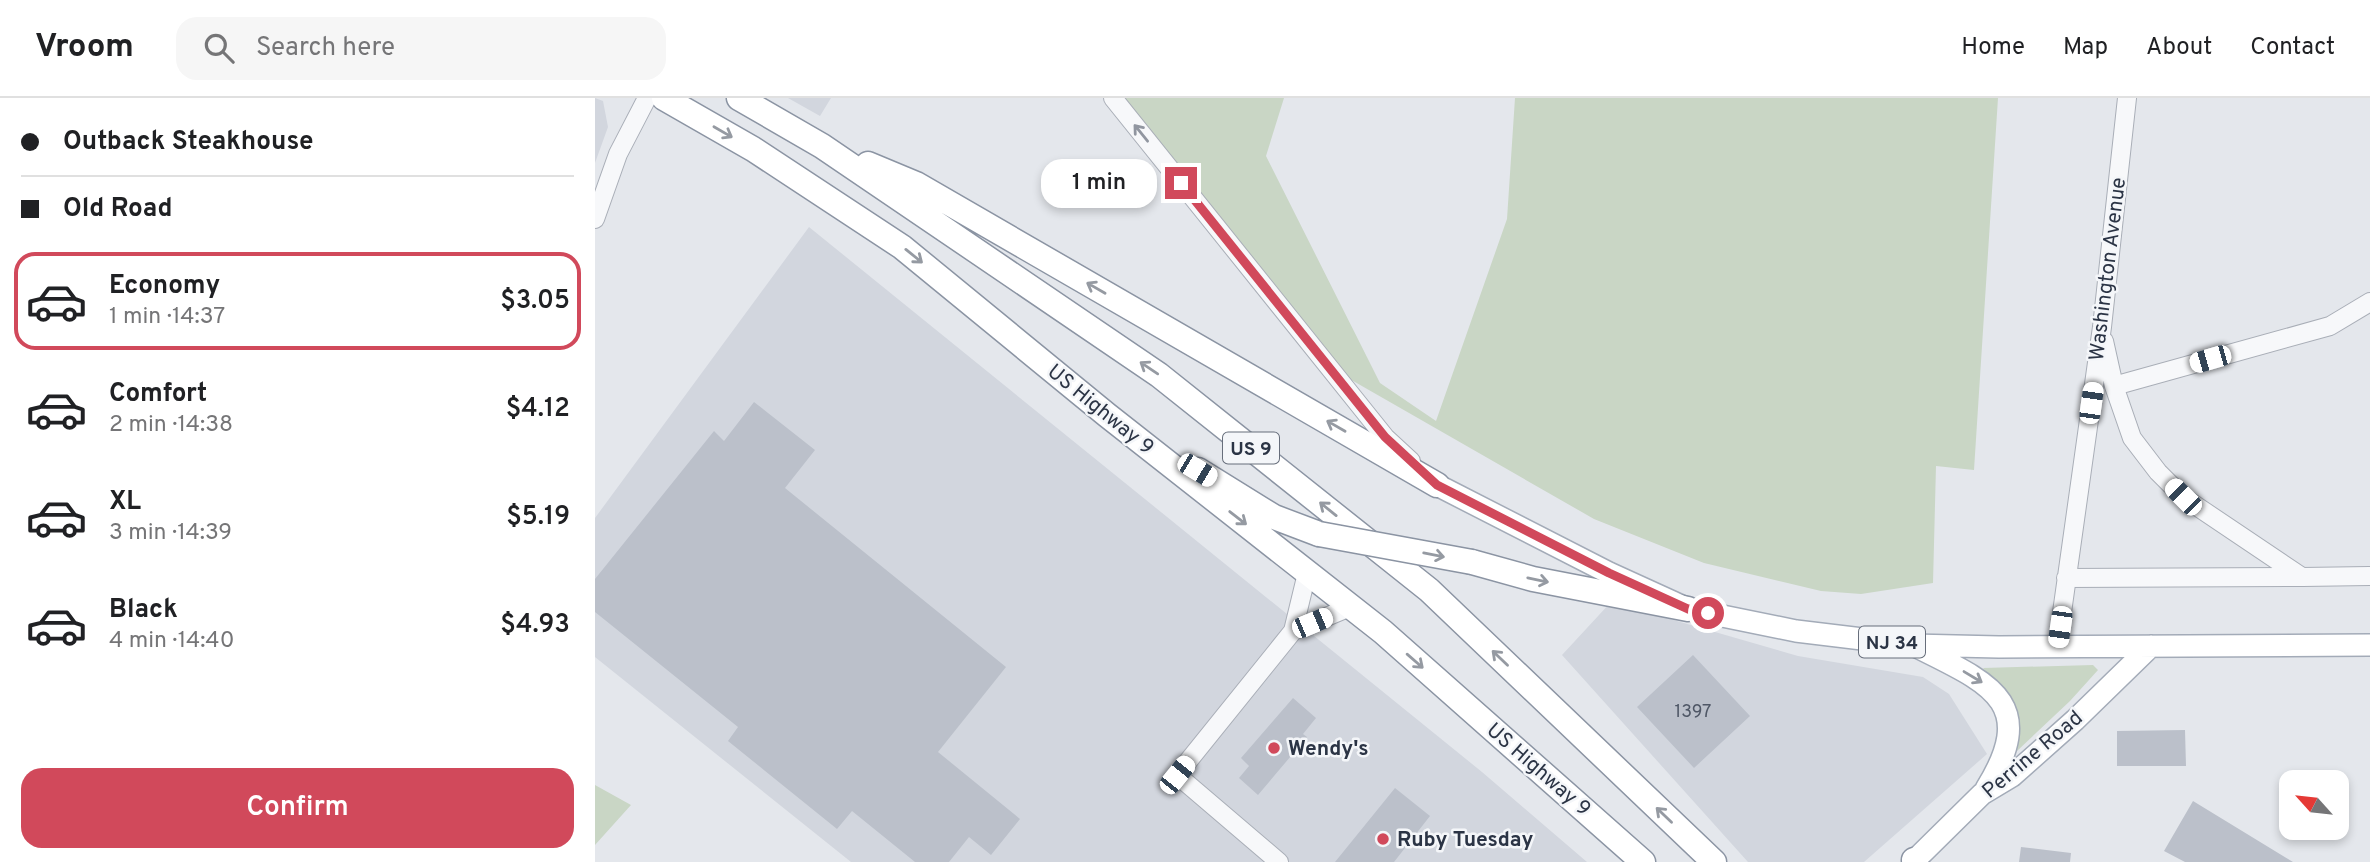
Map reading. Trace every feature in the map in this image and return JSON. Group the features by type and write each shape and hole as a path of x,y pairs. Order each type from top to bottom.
{"highway":[{"name":"US Highway 9","path":"664,98 753,149 902,247 1107,415 1403,650 1643,862"},
{"name":"US 9","path":"739,98 822,146 1159,375 1429,590 1714,862"},
{"path":"822,146 916,184 1437,485"},
{"path":"1107,415 1274,517 1319,534 1472,562 1534,579 1688,609"}],"main road":[{"path":"1437,485 1609,573 1688,609"},
{"name":"NJ 34","path":"1688,609 1795,632 1912,645 2057,648 2370,645"},
{"path":"1912,645 1984,684 2001,701 2009,718 2009,738 2000,766 1982,794"},
{"name":"Perrine Road","path":"1914,862 1982,794 2012,776 2075,720 2151,646"}],"street":[{"path":"595,219 618,154 647,98"},
{"path":"1113,98 1385,437 1437,485"},
{"name":"Washington Avenue","path":"2057,648 2102,327 2127,98"},
{"path":"2114,386 2330,326 2370,302"},
{"path":"2102,327 2114,386 2132,438 2158,472 2183,497 2302,577"},
{"path":"1279,862 1177,775 1293,631 1307,573"},
{"path":"2066,578 2370,576"},
{"path":"1293,631 1350,607"}],"shaded area":[{"path":"595,98 603,101 608,127 595,163"},
{"path":"788,98 831,98 820,116"},
{"path":"809,227 1482,772 1587,862 851,862 595,657 595,518"},
{"path":"1611,602 1798,656 1923,677 1949,694 1987,754 1864,862 1748,862 1562,655"}],"green space":[{"path":"1117,98 1284,98 1266,156 1380,383 1436,421 1507,219 1515,98 1998,98 1974,470 1936,466 1933,583 1861,594 1821,591 1704,563 1594,519 1327,366"},
{"path":"2093,665 2098,670 2070,701 2017,751 2018,725 2011,705 1983,668"},
{"path":"595,785 631,805 595,845"}],"building":[{"path":"754,402 815,450 785,488 1006,667 938,752 1020,819 991,855 969,837 949,862 915,862 852,811 837,829 728,741 738,727 595,612 595,579 714,431 724,441"},
{"path":"1693,655 1750,716 1694,768 1637,707"},
{"name":"Wendy's","path":"1293,698 1316,718 1303,734 1307,737 1258,795 1239,778 1249,766 1241,758"},
{"path":"2185,730 2186,766 2117,766 2117,731"},
{"name":"Ruby Tuesday","path":"1395,788 1430,816 1394,862 1335,862"},
{"path":"2193,801 2293,862 2185,862 2164,851"},
{"path":"2021,847 2071,853 2070,862 2019,862"}],"place":[{"name":"Wendy's","path":"1274,748"},
{"name":"Ruby Tuesday","path":"1383,839"}],"route":[{"path":"1181,183 1385,437 1437,485 1609,573 1688,609 1708,613"}]}
